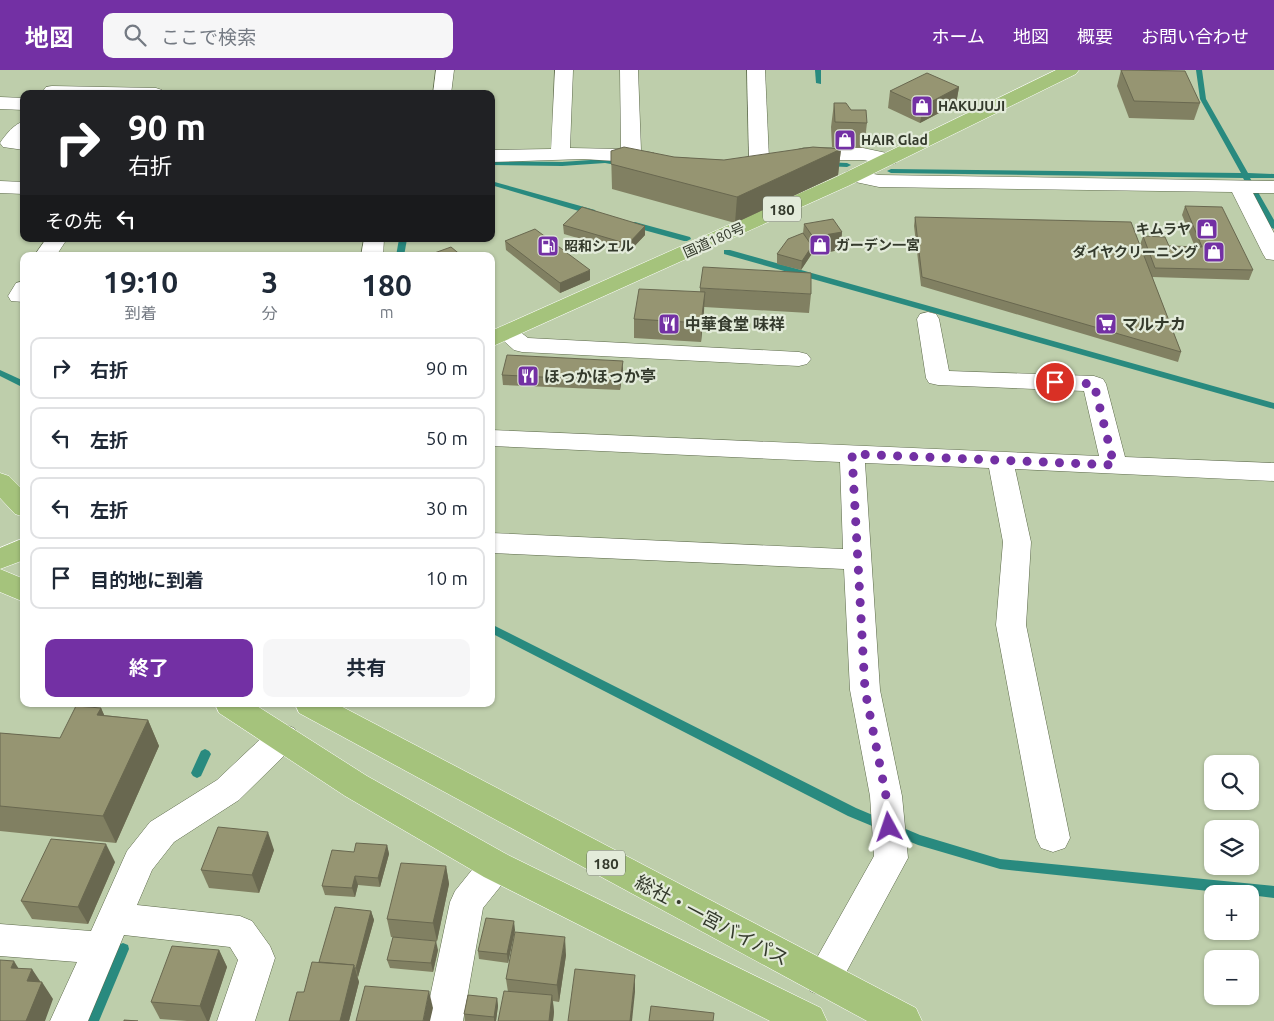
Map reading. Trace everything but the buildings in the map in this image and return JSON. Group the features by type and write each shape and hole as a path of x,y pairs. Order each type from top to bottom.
{"highway":[{"name":"国道180号","path":"499,337 853,176 1070,70"},
{"path":"0,472 20,481"},
{"path":"0,482 20,504"},
{"path":"0,559 20,550"},
{"path":"0,579 20,590"},
{"path":"235,707 356,786 496,866 808,1021"},
{"name":"総社・一宮バイパス","path":"316,707 903,1021"}],"street":[{"path":"442,90 445,70"},
{"path":"560,154 564,70"},
{"path":"629,70 631,156"},
{"path":"756,70 765,159 863,154 889,159"},
{"path":"55,87 98,90"},
{"path":"0,103 20,104"},
{"path":"20,132 10,143 20,144"},
{"path":"495,156 521,158 560,154 667,159"},
{"path":"853,176 880,181 1274,187"},
{"path":"1239,186 1274,254"},
{"path":"0,187 20,188"},
{"path":"928,319 938,378 1094,384 1114,465"},
{"path":"499,337 522,345 799,360"},
{"path":"495,438 1274,472"},
{"path":"823,979 891,858 886,796 865,690 852,454"},
{"path":"1000,460 1017,542 1011,625 1053,838"},
{"path":"495,543 858,560"},
{"path":"69,1021 139,861 162,832 228,790 283,737"},
{"path":"444,1021 467,902 496,866"},
{"path":"0,940 106,933 240,932 257,958 236,1021"}],"waterway":[{"path":"818,70 819,83"},
{"path":"1199,70 1203,99 1246,176"},
{"path":"495,163 562,164 605,161 622,164"},
{"path":"826,164 847,165"},
{"path":"891,171 1246,176"},
{"path":"1246,176 1274,176"},
{"path":"1246,176 1274,227"},
{"path":"495,184 592,212"},
{"path":"632,224 687,239"},
{"path":"401,252 402,242"},
{"path":"727,252 1274,406"},
{"path":"0,373 20,383"},
{"path":"495,630 852,812 918,840 1000,864 1274,892"},
{"path":"197,773 205,754"},
{"path":"92,1021 123,949"}],"place":[{"name":"HAKUJUJI","path":"922,106"},
{"name":"HAIR Glad","path":"845,140"},
{"name":"キムラヤ","path":"1207,229"},
{"name":"ガーデン一宮","path":"820,245"},
{"name":"昭和シェル","path":"548,246"},
{"name":"ダイヤクリーニング","path":"1214,252"},
{"name":"中華食堂 味祥","path":"669,324"},
{"name":"マルナカ","path":"1106,324"},
{"name":"ほっかほっか亭","path":"528,376"}],"route":[{"path":"889,827 886,796 865,690 852,454 1114,465 1094,384 1055,382"}]}
